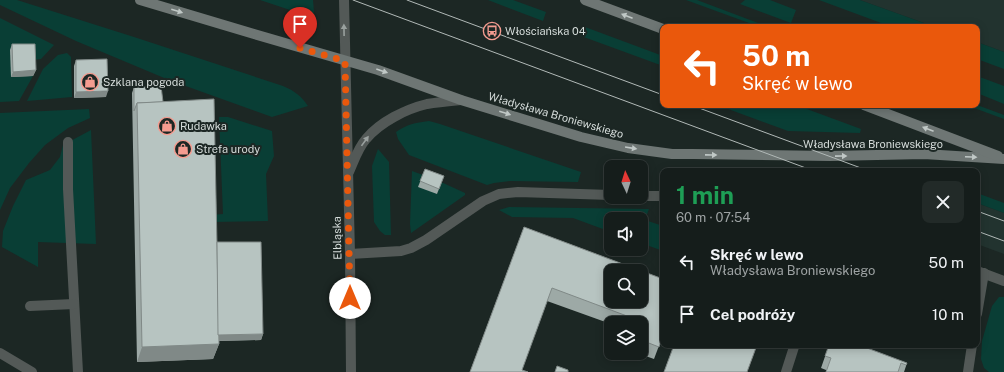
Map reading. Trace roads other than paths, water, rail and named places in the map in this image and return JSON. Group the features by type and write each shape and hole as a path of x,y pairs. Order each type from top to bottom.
{"main road":[{"name":"Władysława Broniewskiego","path":"140,0 378,70 461,100 581,137 628,148 672,154 822,156 924,154 1004,158"},
{"path":"585,0 660,28"},
{"name":"Władysława Broniewskiego","path":"872,108 1004,158"}],"street":[{"name":"Elbląska","path":"344,0 350,254 351,372"},
{"name":"Elbląska","path":"348,176 366,139 378,127 394,117 427,104 461,100"},
{"path":"68,142 68,189 78,372"},
{"path":"350,254 401,251 411,248 426,240 483,201 499,194 518,192 604,195"},
{"path":"648,196 660,196"},
{"path":"980,272 1004,281"},
{"path":"30,306 74,304"},
{"path":"786,372 794,348"},
{"path":"968,372 972,348"},
{"path":"0,354 32,372"}],"tram line":[{"path":"353,0 806,168"},
{"path":"407,0 660,94"},
{"path":"699,108 861,168"},
{"path":"980,212 1004,221"},
{"path":"980,232 1004,241"}],"place":[{"name":"Włościańska 04","path":"492,31"},
{"name":"Szklana pogoda","path":"90,82"},
{"name":"Rudawka","path":"167,126"},
{"name":"Strefa urody","path":"183,149"}]}
